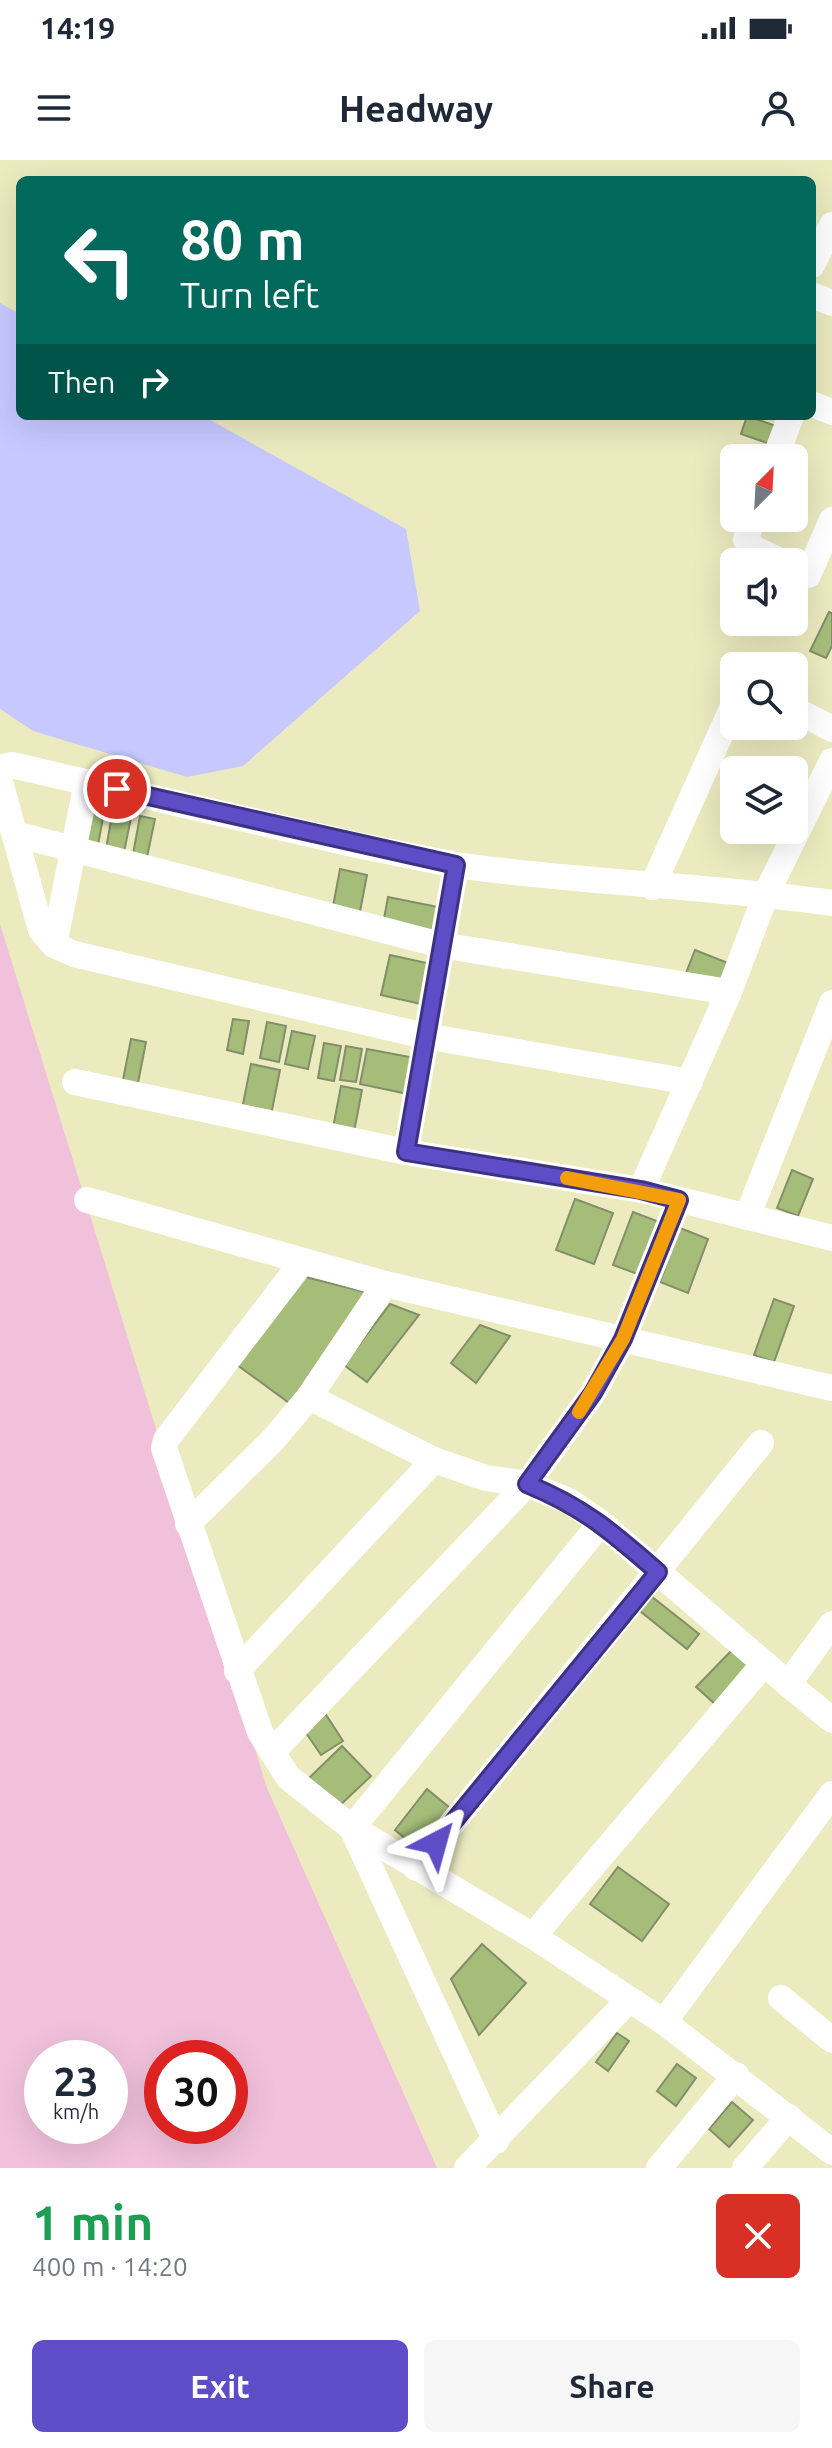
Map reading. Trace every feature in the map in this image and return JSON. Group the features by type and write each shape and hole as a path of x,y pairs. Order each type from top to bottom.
{"street":[{"path":"816,257 832,225"},
{"path":"780,444 789,420"},
{"path":"811,576 832,520"},
{"path":"808,716 832,729"},
{"path":"652,887 720,735"},
{"path":"641,1190 729,992 766,894 832,761"},
{"path":"0,772 3,767 12,765 456,865 547,878 766,894 832,903"},
{"path":"0,782 41,930 54,945 74,954 425,1036 690,1082"},
{"path":"54,945 87,782"},
{"path":"15,834 441,945 729,992"},
{"path":"406,1152 456,865"},
{"path":"747,1217 832,1003"},
{"path":"75,1082 406,1152 641,1190 832,1238"},
{"path":"87,1200 385,1284 832,1388"},
{"path":"272,1752 527,1484 593,1393 623,1339 679,1200"},
{"path":"303,1261 166,1440 166,1459 260,1732 288,1777 352,1828 533,1936 664,2022 832,2152"},
{"path":"188,1524 273,1440 309,1397 385,1284"},
{"path":"309,1397 434,1460 486,1478 527,1484 569,1501 601,1523 763,1665 832,1720"},
{"path":"416,1868 761,1443"},
{"path":"237,1671 434,1460"},
{"path":"352,1828 601,1523"},
{"path":"788,1684 832,1624"},
{"path":"533,1936 763,1665"},
{"path":"664,2022 829,1804"},
{"path":"352,1828 496,2141"},
{"path":"781,1998 832,2040"},
{"path":"467,2168 629,2000"},
{"path":"659,2168 736,2075"},
{"path":"745,2168 789,2117"}],"shaded area":[{"path":"0,924 267,1788 437,2168 0,2168"}],"water":[{"path":"0,303 16,312 16,420 210,420 406,529 420,611 243,766 187,777 33,731 0,709"}],"building":[{"path":"746,420 759,420 779,427 773,444 741,434"},
{"path":"829,612 832,613 832,646 826,658 810,651"},
{"path":"88,804 105,807 97,850 80,847"},
{"path":"112,815 131,818 124,852 106,849"},
{"path":"140,816 155,819 147,857 133,854"},
{"path":"340,869 367,875 359,917 332,912"},
{"path":"388,897 443,908 438,934 383,924"},
{"path":"695,950 728,963 719,986 686,973"},
{"path":"390,955 431,964 421,1004 381,995"},
{"path":"233,1019 249,1021 243,1054 227,1050"},
{"path":"267,1022 286,1026 279,1062 260,1058"},
{"path":"292,1031 315,1036 308,1069 285,1064"},
{"path":"131,1039 146,1042 137,1088 122,1085"},
{"path":"324,1043 341,1046 334,1081 318,1078"},
{"path":"346,1046 362,1049 356,1082 340,1080"},
{"path":"367,1049 415,1058 408,1094 360,1084"},
{"path":"251,1064 280,1070 271,1115 242,1109"},
{"path":"341,1086 362,1090 353,1137 332,1133"},
{"path":"792,1170 813,1179 798,1216 777,1208"},
{"path":"575,1199 613,1213 594,1264 556,1250"},
{"path":"633,1212 662,1223 643,1276 613,1265"},
{"path":"680,1228 708,1239 688,1293 660,1282"},
{"path":"301,1276 373,1294 292,1405 233,1362"},
{"path":"774,1299 794,1306 774,1362 754,1355"},
{"path":"390,1304 419,1315 367,1382 344,1365"},
{"path":"480,1325 510,1336 476,1383 451,1363"},
{"path":"651,1596 699,1634 687,1649 640,1611"},
{"path":"733,1649 751,1667 715,1704 696,1687"},
{"path":"323,1710 343,1741 321,1755 300,1724"},
{"path":"342,1746 371,1776 336,1809 308,1779"},
{"path":"427,1789 450,1808 418,1849 395,1830"},
{"path":"618,1867 669,1904 642,1941 590,1904"},
{"path":"482,1944 526,1983 479,2035 451,1979"},
{"path":"617,2033 629,2041 608,2071 596,2062"},
{"path":"677,2064 696,2078 676,2106 657,2091"},
{"path":"732,2102 753,2120 729,2147 709,2129"}],"slow traffic":[{"path":"567,1178 641,1190 679,1200 623,1339 579,1412"}],"route":[{"path":"117,789 456,865 406,1152 641,1190 679,1200 623,1339 593,1393 527,1484 569,1501 601,1523 658,1572 436,1843"}]}
